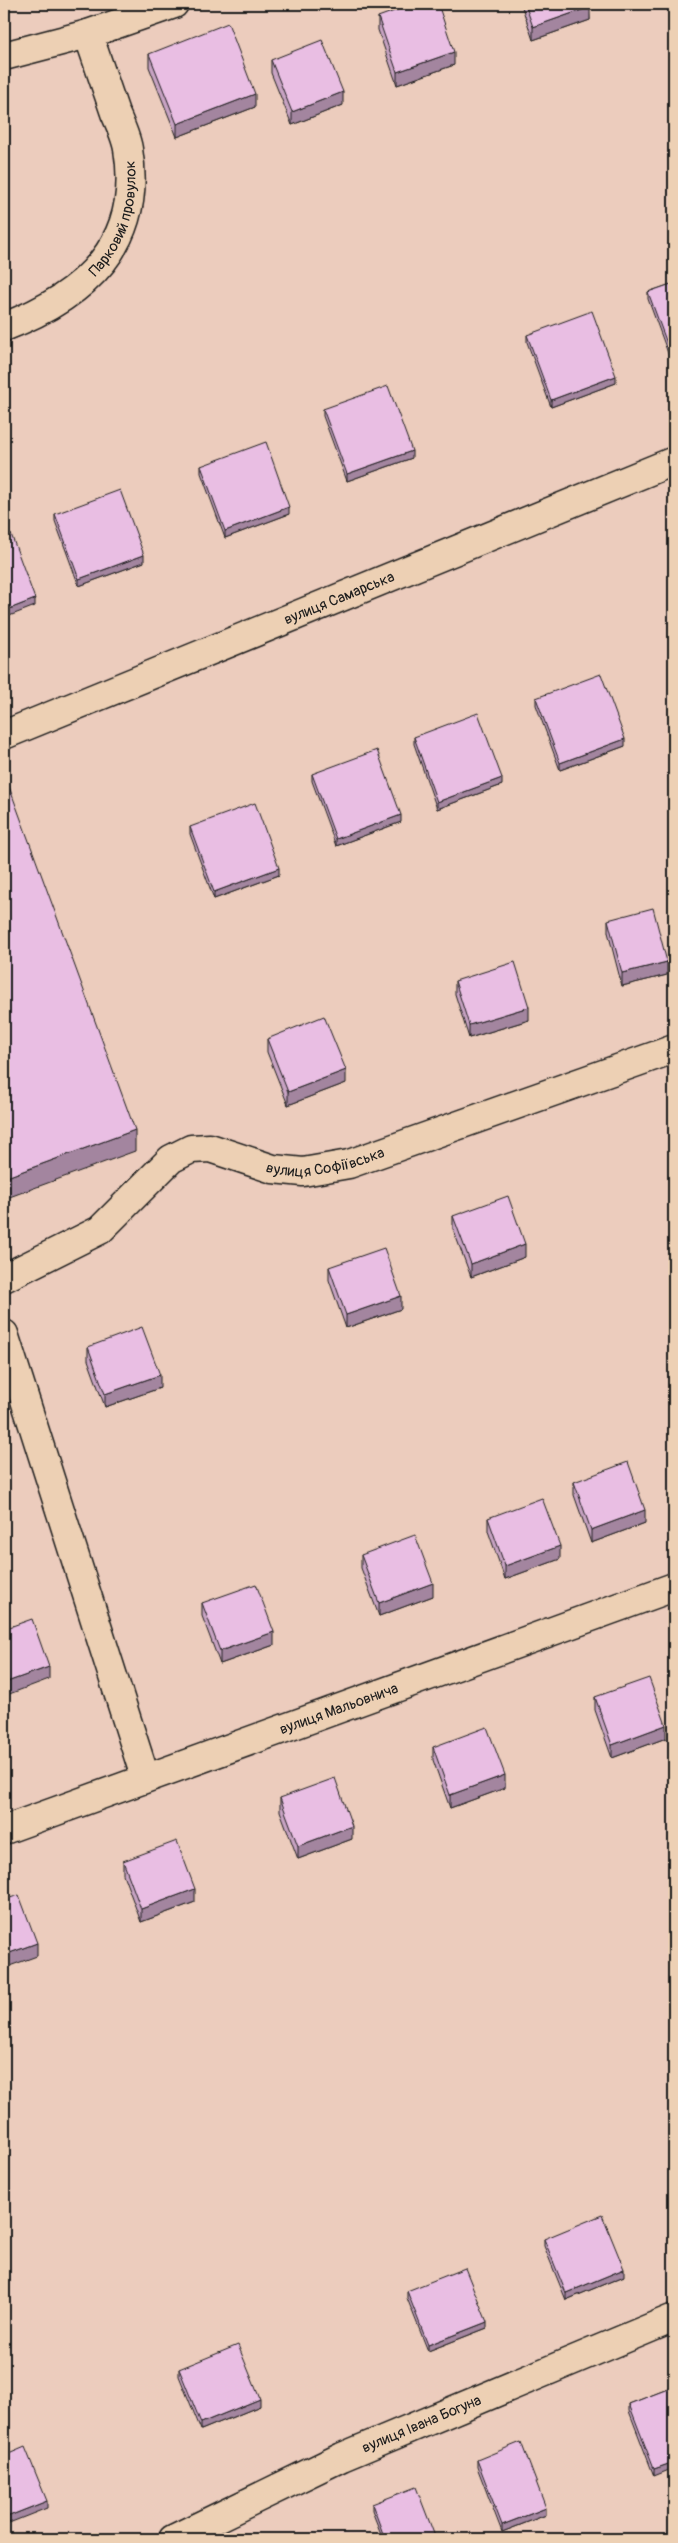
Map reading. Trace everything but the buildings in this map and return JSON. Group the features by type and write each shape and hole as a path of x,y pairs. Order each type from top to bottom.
{"street":[{"path":"4,56 88,34 174,4"},
{"name":"Парковий провулок","path":"4,327 51,305 87,280 107,258 120,236 128,204 130,176 128,147 88,34"},
{"name":"вулиця Самарська","path":"4,735 674,461"},
{"name":"вулиця Софіївська","path":"4,1278 100,1230 171,1159 190,1149 210,1148 273,1169 303,1172 349,1164 674,1049"},
{"path":"4,1334 145,1778"},
{"name":"вулиця Мальовнича","path":"4,1830 674,1587"},
{"name":"вулиця Івана Богуна","path":"173,2539 342,2457 674,2318"}]}
